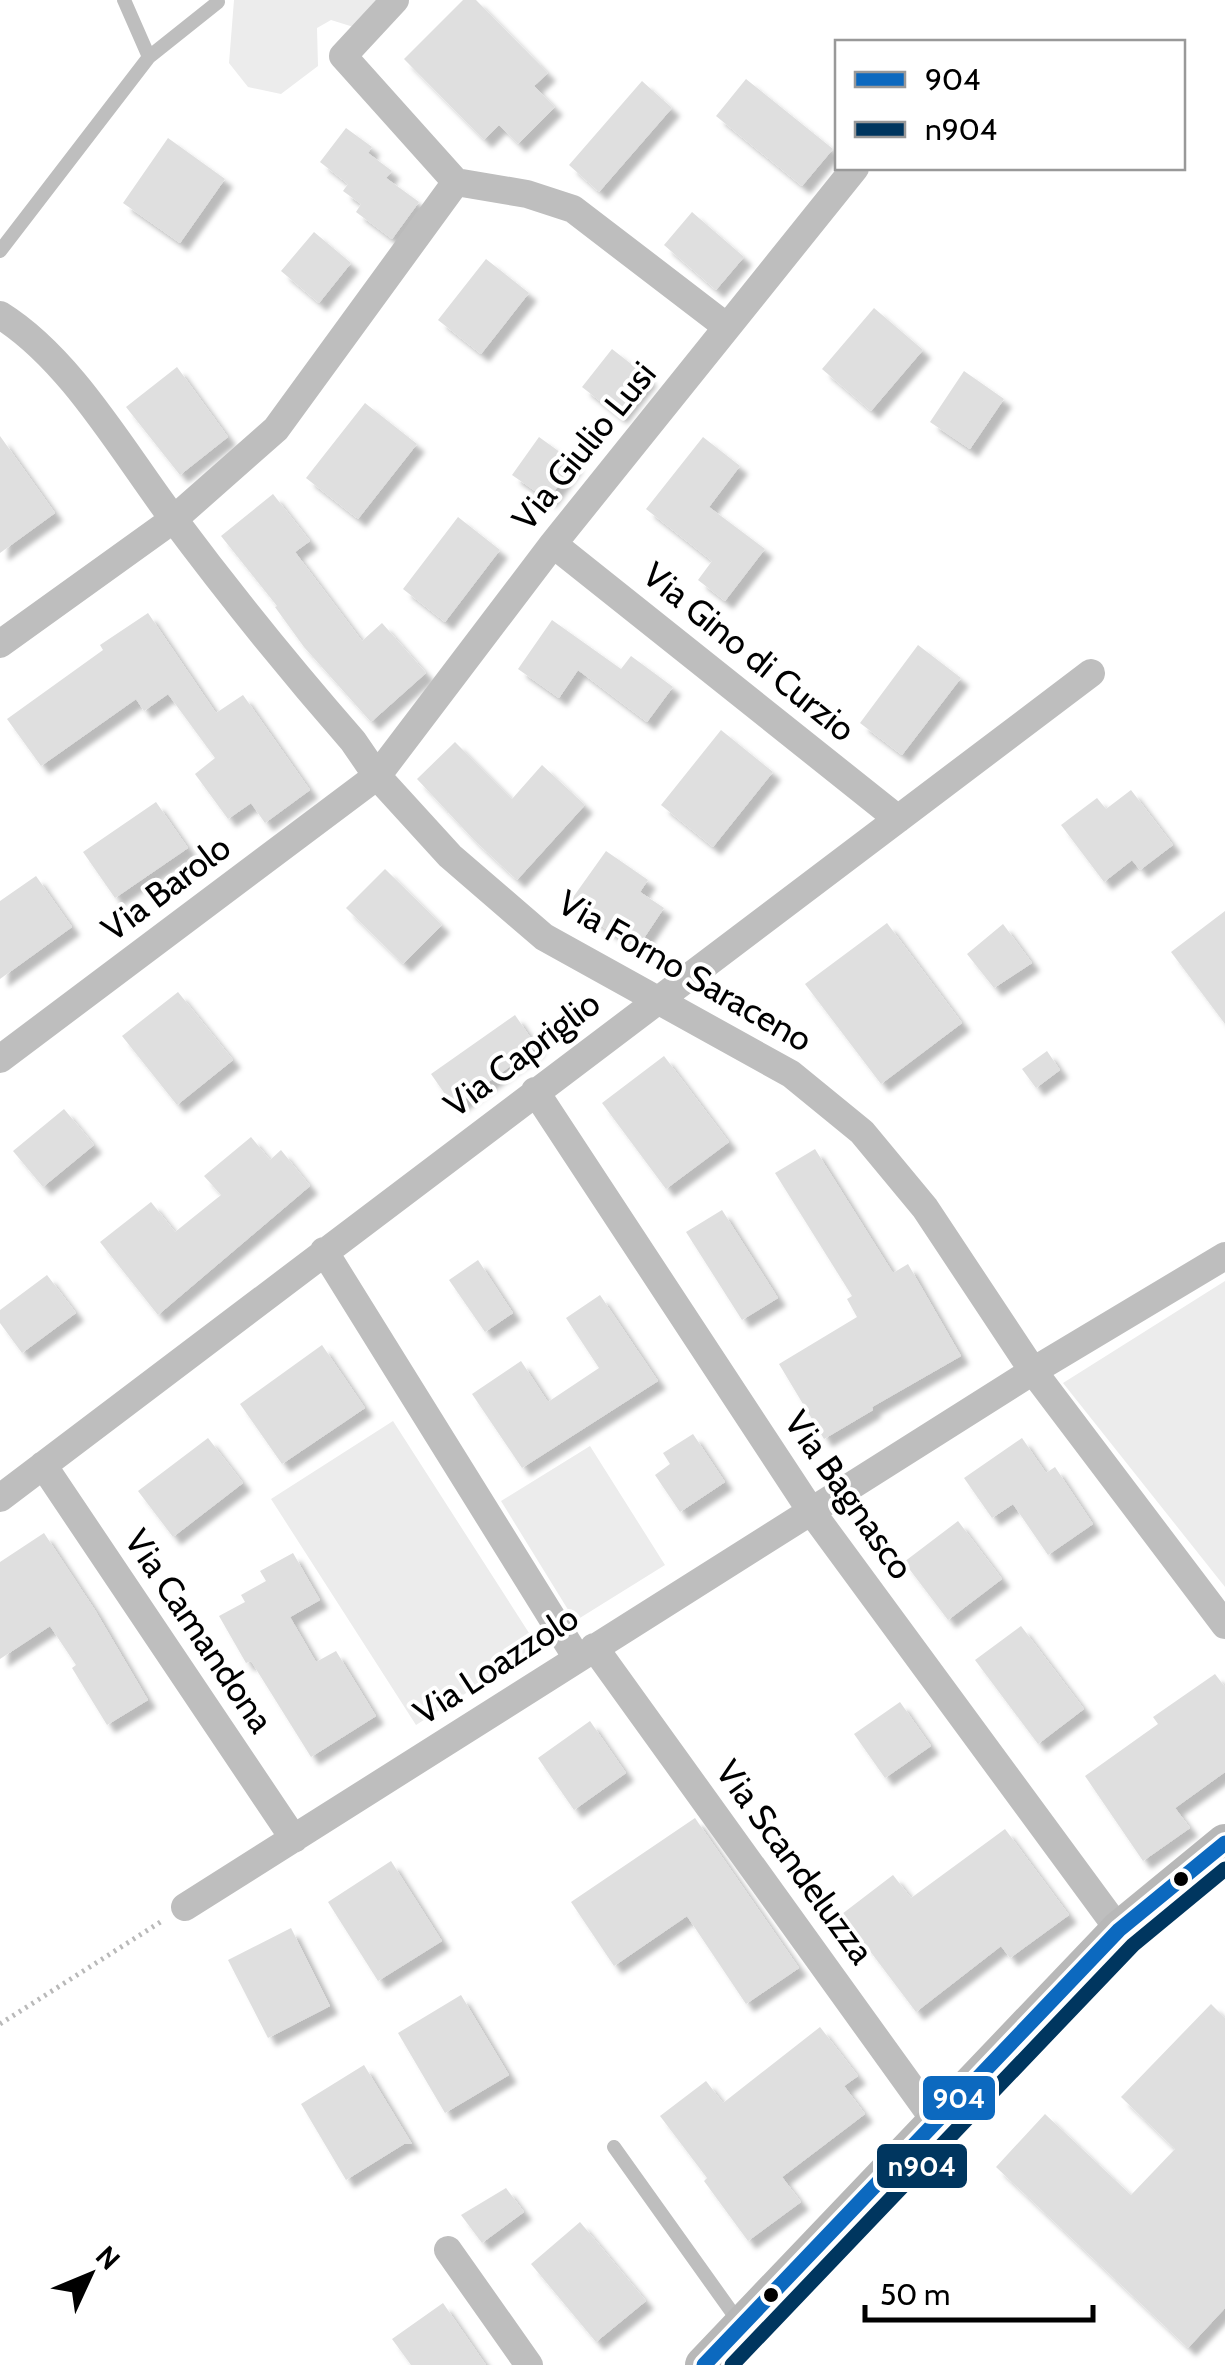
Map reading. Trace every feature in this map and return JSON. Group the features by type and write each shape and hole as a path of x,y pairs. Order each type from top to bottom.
{"street":[{"path":"396,0 343,56 456,182 527,194 573,209 727,326"},
{"name":"Via Giulio Lusi","path":"377,776 553,544 853,170"},
{"path":"0,644 174,519 276,429 456,182"},
{"name":"Via Forno Saraceno","path":"0,315 37,342 64,373 377,776 450,856 544,937 791,1074 862,1132 926,1208 1033,1371 1225,1625"},
{"name":"Via Gino di Curzio","path":"553,544 898,819"},
{"name":"Via Capriglio","path":"0,1498 1091,673"},
{"name":"Via Barolo","path":"0,1059 377,776"},
{"name":"Via Bagnasco","path":"535,1090 811,1511 1119,1930"},
{"name":"Via Scandeluzza","path":"324,1252 586,1652 936,2122"},
{"name":"Via Loazzolo","path":"184,1907 1033,1371 1225,1256"},
{"name":"Via Camandona","path":"43,1465 294,1839"},
{"path":"704,2365 1119,1930 1225,1843"},
{"path":"448,2250 529,2365"}],"lane":[{"path":"124,0 149,57"},
{"path":"0,251 149,57 218,2"},
{"path":"614,2146 742,2326"}],"path":[{"path":"0,2024 184,1907"}],"shaded area":[{"path":"234,0 381,0 360,29 331,20 317,28 318,66 281,94 248,87 229,63"},
{"path":"1225,1281 1225,1587 1063,1383"},
{"path":"393,1421 538,1647 416,1725 271,1499"},
{"path":"590,1446 665,1565 575,1621 501,1501"}],"building":[{"path":"463,0 476,0 548,73 534,86 555,107 518,144 499,125 484,140 404,59"},
{"path":"746,79 833,149 802,186 716,116"},
{"path":"642,81 672,108 599,192 569,165"},
{"path":"346,128 372,147 368,153 392,171 386,178 419,202 392,239 356,212 361,204 343,191 348,184 320,162"},
{"path":"168,138 225,179 180,243 123,203"},
{"path":"692,212 744,257 716,290 664,245"},
{"path":"314,232 351,263 319,303 281,271"},
{"path":"486,259 529,293 481,354 438,320"},
{"path":"874,308 923,350 871,411 822,369"},
{"path":"612,349 649,378 619,416 582,387"},
{"path":"177,367 228,437 180,475 126,407"},
{"path":"964,371 1004,399 970,449 930,422"},
{"path":"365,403 417,444 358,519 306,478"},
{"path":"0,436 55,513 0,553"},
{"path":"539,437 575,463 548,500 512,475"},
{"path":"703,437 740,466 709,507 765,549 725,601 698,580 712,561 646,509"},
{"path":"273,494 310,541 295,552 362,641 382,623 426,673 371,722 304,647 221,536"},
{"path":"458,517 500,550 445,622 403,589"},
{"path":"148,613 216,713 243,695 310,790 265,823 251,803 228,819 195,774 215,758 168,694 144,711 136,699 41,766 7,719 103,650 100,645"},
{"path":"552,620 621,669 631,656 673,687 647,722 578,670 559,698 518,669"},
{"path":"918,645 961,678 902,755 860,723"},
{"path":"721,730 773,772 713,847 661,805"},
{"path":"455,742 512,799 542,765 585,805 517,880 417,779"},
{"path":"1131,790 1173,845 1140,870 1132,860 1104,882 1061,825 1097,798 1106,809"},
{"path":"156,802 188,848 115,898 83,852"},
{"path":"606,851 648,880 640,892 664,908 636,950 569,903"},
{"path":"385,869 442,925 403,964 346,908"},
{"path":"36,876 72,927 0,979 0,901"},
{"path":"1225,911 1225,1024 1171,952"},
{"path":"887,923 962,1023 881,1084 805,984"},
{"path":"1003,924 1032,963 994,988 967,954"},
{"path":"178,992 233,1060 177,1105 122,1036"},
{"path":"515,1015 537,1047 454,1107 431,1074"},
{"path":"1047,1051 1060,1070 1036,1088 1022,1069"},
{"path":"664,1056 729,1142 666,1189 602,1103"},
{"path":"64,1109 94,1145 43,1187 13,1151"},
{"path":"251,1137 270,1160 281,1150 310,1186 158,1315 100,1242 151,1202 175,1232 221,1195 204,1176"},
{"path":"815,1149 893,1273 908,1264 961,1356 824,1439 779,1364 857,1317 847,1299 852,1296 775,1173"},
{"path":"722,1210 778,1298 742,1320 686,1232"},
{"path":"478,1260 513,1313 485,1332 449,1280"},
{"path":"47,1275 76,1313 22,1353 0,1323 0,1310"},
{"path":"600,1295 658,1381 522,1468 472,1394 521,1361 548,1402 599,1368 566,1318"},
{"path":"322,1345 365,1408 282,1464 240,1404"},
{"path":"693,1434 725,1482 680,1512 655,1475 670,1464 663,1453"},
{"path":"208,1438 243,1483 173,1537 138,1491"},
{"path":"1022,1438 1046,1473 1055,1467 1093,1524 1048,1555 1013,1504 992,1518 964,1478"},
{"path":"958,1521 1002,1579 948,1620 904,1562"},
{"path":"44,1533 148,1700 107,1725 72,1668 76,1665 50,1626 0,1659 0,1562"},
{"path":"293,1553 320,1600 290,1617 316,1662 336,1651 376,1716 311,1757 251,1661 246,1663 219,1616 245,1602 241,1595 266,1581 260,1571"},
{"path":"1021,1626 1084,1709 1038,1744 975,1660"},
{"path":"1215,1674 1225,1687 1225,1772 1175,1808 1190,1828 1143,1861 1085,1776 1158,1724 1153,1717"},
{"path":"900,1702 931,1746 885,1778 854,1734"},
{"path":"590,1721 626,1773 574,1810 538,1758"},
{"path":"695,1818 799,1968 746,2004 687,1916 614,1966 571,1902"},
{"path":"1005,1829 1069,1915 1010,1958 1001,1946 916,2012 842,1914 893,1875 911,1898"},
{"path":"391,1861 442,1941 378,1981 328,1902"},
{"path":"291,1928 330,2006 268,2038 228,1960"},
{"path":"461,1995 509,2075 445,2113 398,2033"},
{"path":"1211,2004 1225,2018 1225,2308 1188,2348 996,2167 1045,2114 1131,2195 1175,2149 1121,2097"},
{"path":"820,2027 858,2076 844,2086 865,2114 782,2177 801,2202 748,2241 660,2116 706,2081 723,2103"},
{"path":"364,2065 412,2144 404,2144 346,2180 301,2104"},
{"path":"506,2188 524,2212 482,2243 461,2215"},
{"path":"580,2222 646,2301 596,2342 531,2264"},
{"path":"443,2303 486,2365 411,2365 392,2339"}],"transit line":[{"name":"904","path":"704,2365 1119,1930 1225,1843"},
{"name":"n904","path":"732,2365 1133,1945 1225,1869"}]}
